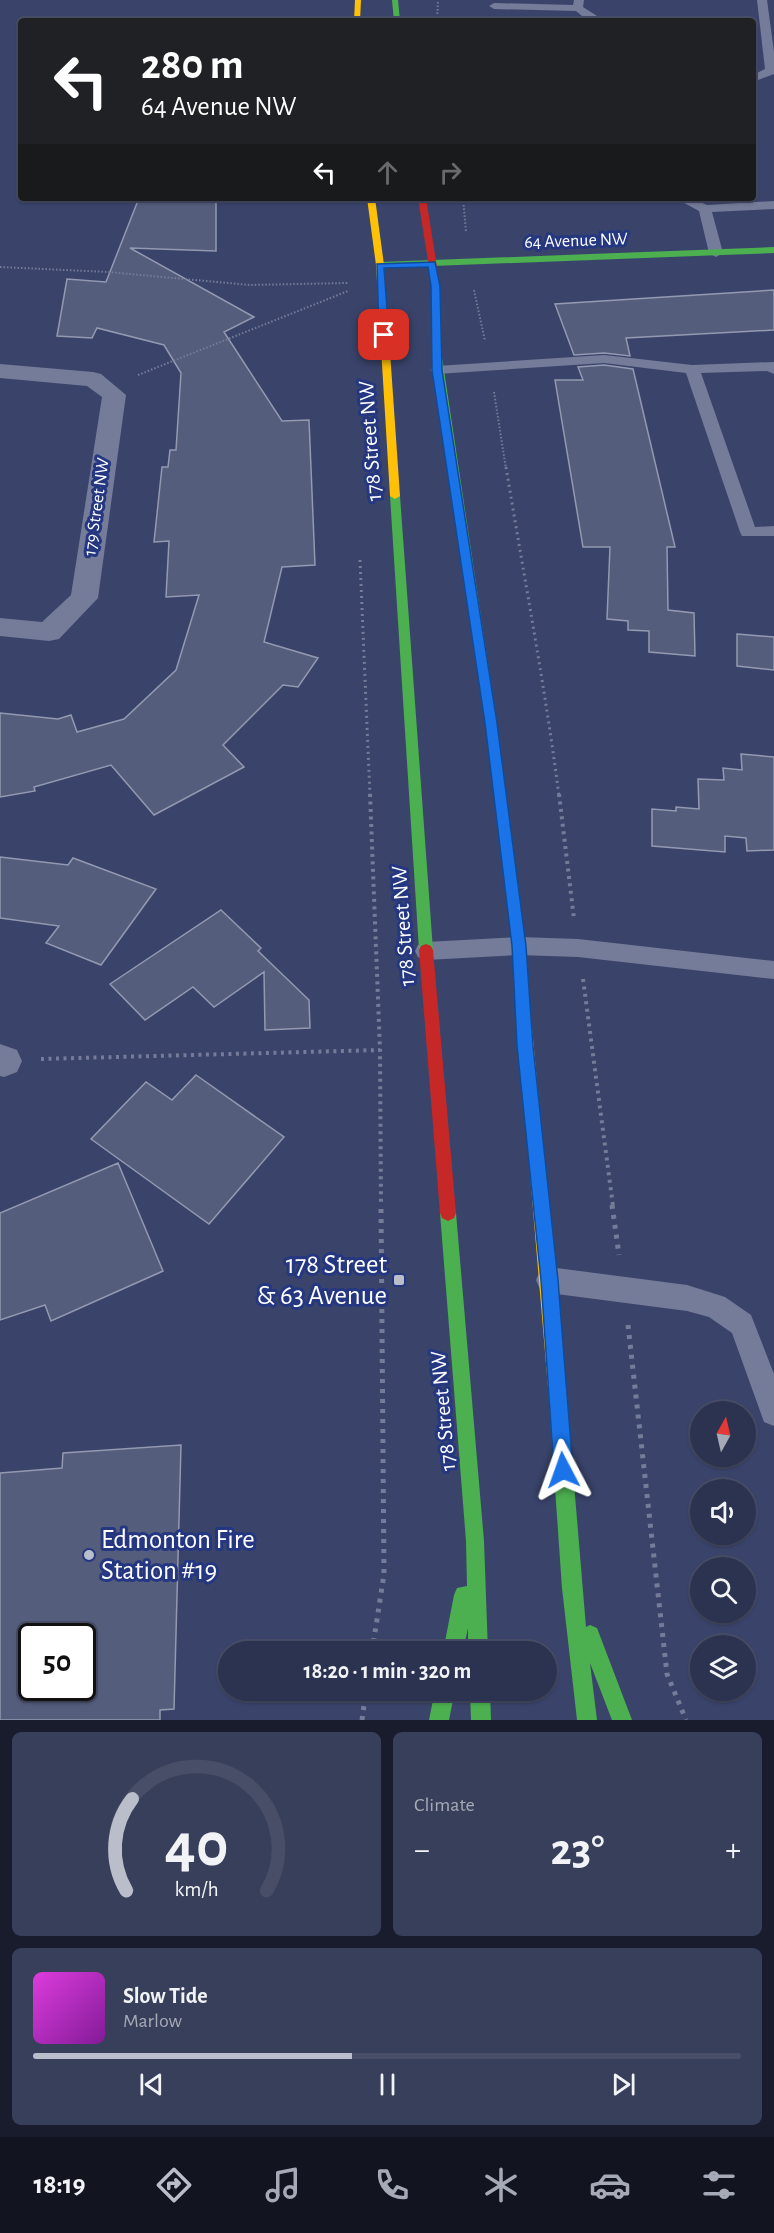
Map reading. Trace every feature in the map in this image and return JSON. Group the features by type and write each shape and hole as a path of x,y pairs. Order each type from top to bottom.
{"main road":[{"path":"357,18 358,0"},
{"path":"395,0 397,18"},
{"name":"178 Street NW","path":"371,201 380,266 426,951 475,1541 478,1641"},
{"path":"422,201 436,286 437,370 491,723 519,946 525,1046 549,1280 572,1588 587,1720"},
{"name":"64 Avenue NW","path":"380,266 774,250"},
{"path":"455,1641 475,1541"},
{"path":"572,1588 621,1720"},
{"path":"439,1720 443,1701"},
{"path":"480,1701 481,1720"}],"street":[{"name":"179 Street NW","path":"0,371 93,378 114,395 84,598 49,632 0,627"}],"lane":[{"path":"756,78 771,71 762,0"},
{"path":"496,18 494,3 578,4 593,18"},
{"path":"688,201 705,209 774,205"},
{"path":"705,209 716,253"},
{"path":"437,370 604,359 692,369 772,366 774,370"},
{"path":"692,369 748,532 774,531"},
{"path":"426,951 519,946 578,948 774,970"},
{"path":"549,1280 624,1292 687,1298 716,1306 742,1324 774,1412"}],"path":[{"path":"437,18 438,0"},
{"path":"0,267 108,272 250,285 348,282 350,302"},
{"path":"470,288 476,290 490,366 535,649 550,724 624,1292 667,1674 686,1720"},
{"path":"360,551 380,1050 384,1574 374,1641"},
{"path":"2,1060 380,1050"},
{"path":"362,1720 365,1701"}],"building":[{"path":"138,201 216,201 216,251 130,248 254,317 224,332 282,421 309,420 315,565 282,567 264,642 318,658 298,687 283,685 223,745 244,767 154,815 111,765 34,787 35,791 0,797 0,713 58,719 71,715 77,732 124,719 176,670 199,595 166,597 169,541 154,542 162,467 168,467 170,450 176,450 181,373 164,345 97,328 92,338 57,336 67,279 106,282"},
{"path":"774,290 774,330 626,338 630,356 604,353 574,355 555,304"},
{"path":"604,365 633,369 675,547 667,547 668,610 694,613 695,656 649,652 649,631 628,630 628,621 607,619 610,547 583,547 555,380 583,380 578,367"},
{"path":"737,634 774,637 774,670 737,666"},
{"path":"741,754 774,757 774,850 747,851 746,838 725,836 725,852 652,846 652,809 676,811 676,807 699,809 698,779 724,780 723,768 742,770"},
{"path":"0,857 68,865 73,858 156,889 101,965 46,943 59,926 0,918"},
{"path":"221,910 261,948 258,951 309,1000 310,1028 265,1030 264,972 214,1007 193,987 145,1020 110,984"},
{"path":"196,1075 284,1137 209,1224 91,1139 146,1082 172,1100"},
{"path":"118,1163 163,1271 51,1321 45,1305 0,1320 0,1213"},
{"name":"Edmonton Fire Station #19","path":"181,1445 174,1709 160,1710 160,1720 0,1720 0,1473 62,1468 63,1453"}],"traffic: fast":[{"path":"395,0 397,18"},
{"path":"380,265 774,250"},
{"path":"437,357 491,723 519,946 522,996"},
{"path":"395,496 426,950"},
{"path":"448,1213 475,1541 478,1641"},
{"path":"557,1388 572,1588 587,1720"},
{"path":"455,1641 464,1595"},
{"path":"590,1635 622,1720"},
{"path":"439,1720 443,1701"},
{"path":"480,1701 481,1720"}],"traffic: slow":[{"path":"357,18 358,0"},
{"path":"371,201 380,265 395,496"},
{"path":"522,996 557,1388"}],"traffic: jam":[{"path":"422,201 436,286 437,357"},
{"path":"426,950 448,1213"}],"place":[{"name":"178 Street & 63 Avenue","path":"399,1280"},
{"name":"Edmonton Fire Station #19","path":"89,1555"}],"route":[{"path":"384,335 380,266 432,264 436,286 437,370 491,723 519,946 525,1046 549,1280 563,1470"}]}
